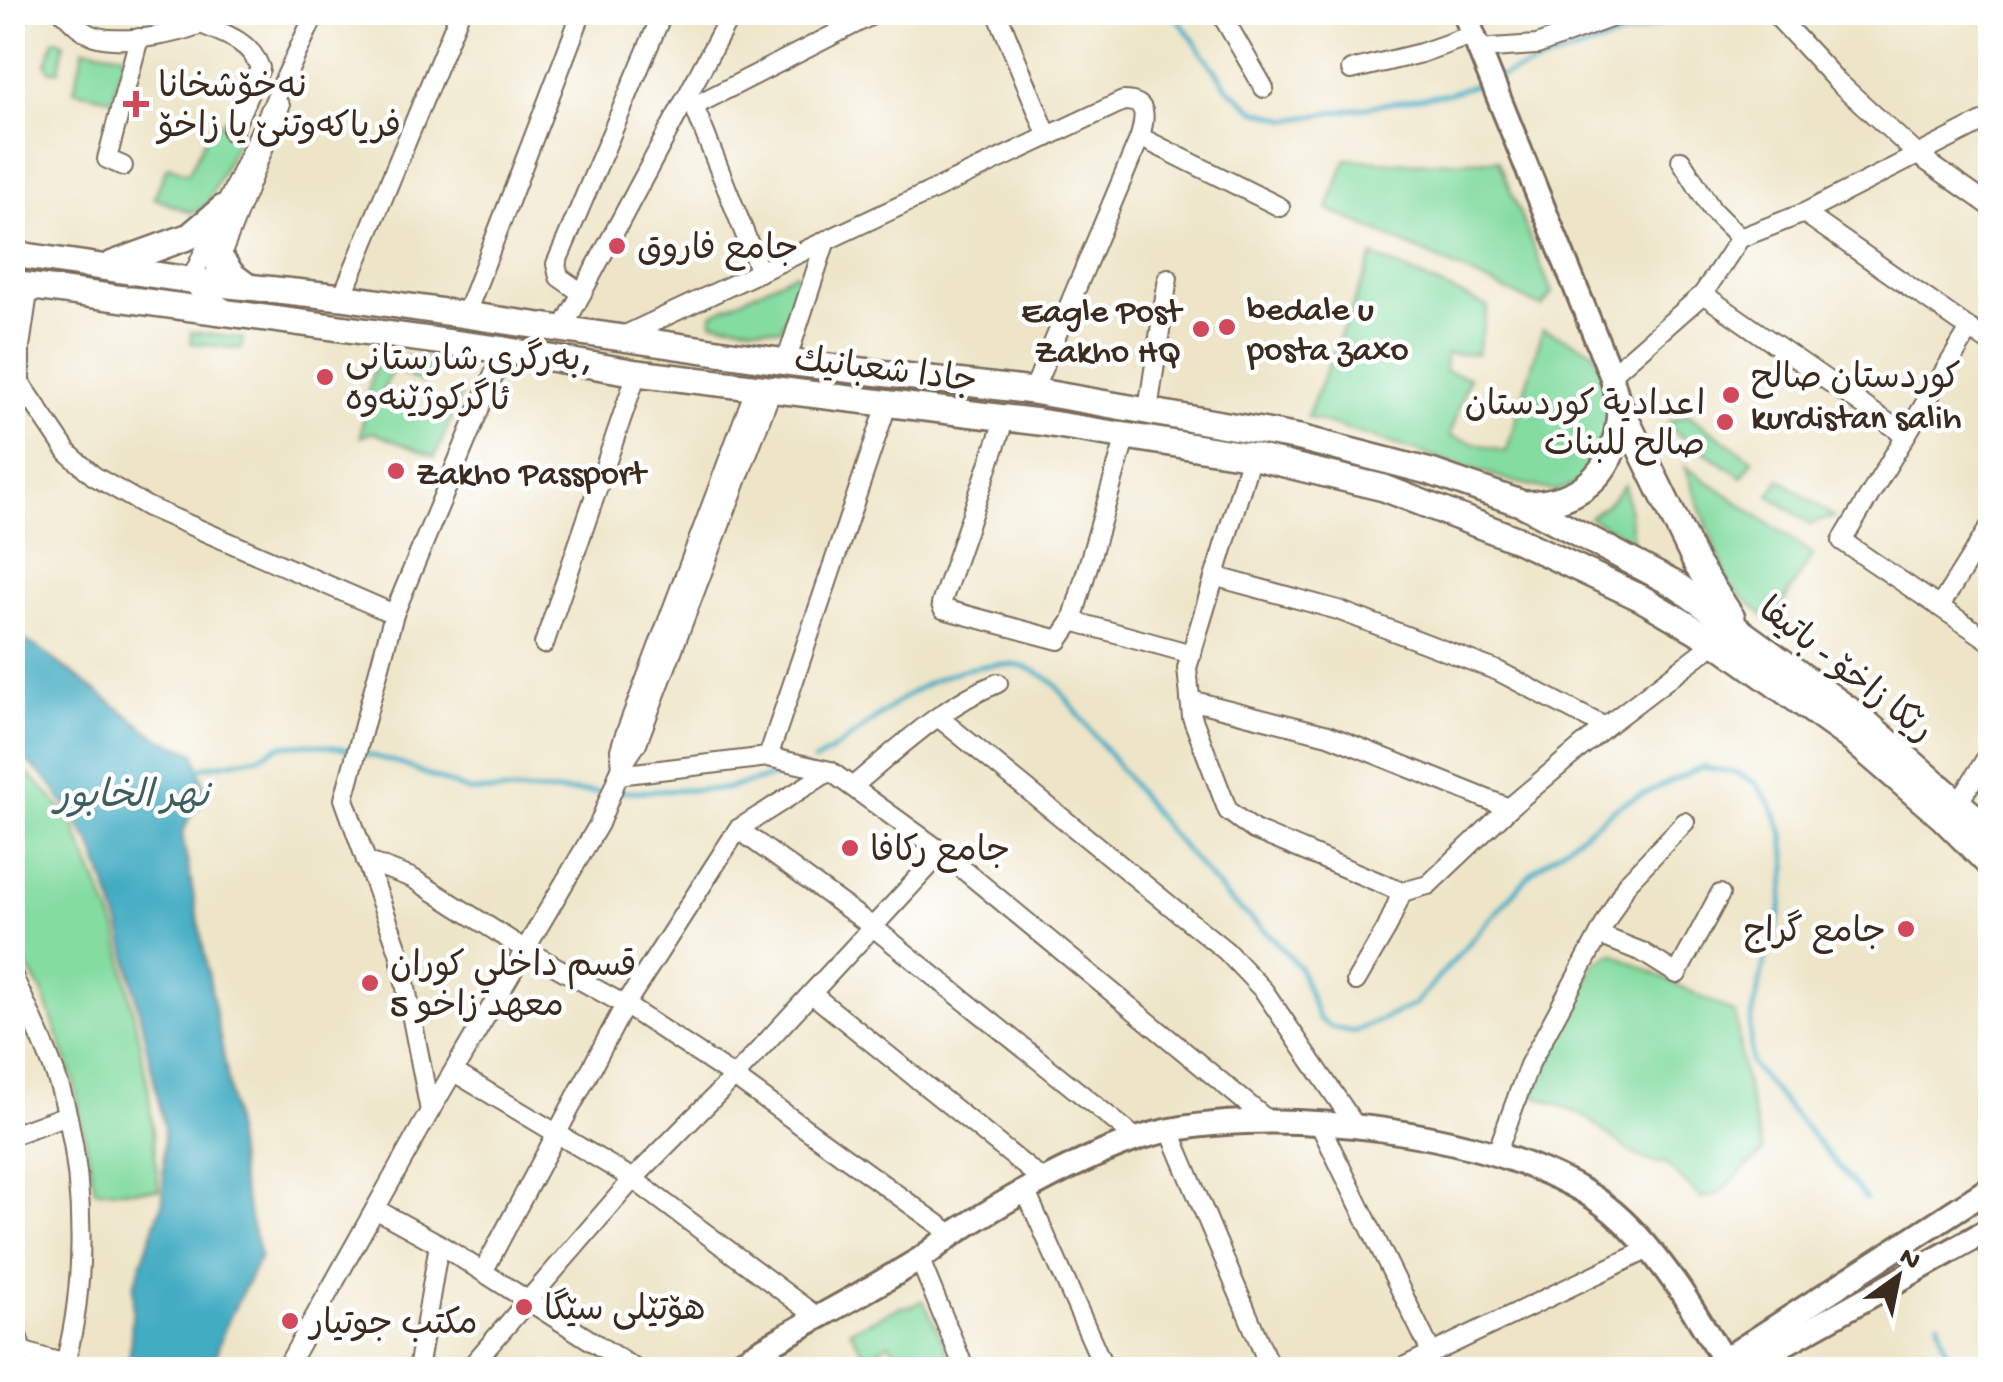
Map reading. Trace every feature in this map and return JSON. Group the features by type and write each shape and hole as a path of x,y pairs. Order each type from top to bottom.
{"highway":[{"path":"101,267 128,261 190,236 223,208"},
{"name":"جادا شعبانيك","path":"12,254 200,285 342,297 786,362 1033,391 1300,438 1432,472 1521,503"},
{"path":"220,258 232,275 248,287"},
{"name":"جادا شعبانيك","path":"21,285 504,350 637,373 1004,418 1252,456 1384,488 1518,540 1726,634"},
{"path":"1521,503 1545,504 1586,486 1614,451 1620,407"},
{"path":"1620,407 1698,565 1726,634"},
{"name":"رێکا زاخۆ - باتیفا","path":"1521,503 1653,572 1942,817 1990,865"},
{"name":"رێکا زاخۆ - باتیفا","path":"1726,634 1862,720 1990,831"}],"main road":[{"path":"1473,38 1611,375 1620,407"},
{"path":"727,1370 920,1260 952,1234 1077,1164 1138,1139 1170,1131 1271,1122 1428,1138 1546,1171 1581,1189 1613,1212 1650,1249 1730,1366"},
{"path":"1730,1366 1876,1260 1990,1188"},
{"path":"1730,1366 1990,1229"}],"street":[{"path":"63,12 87,34 110,40 139,38 201,24 223,12"},
{"path":"200,285 223,208 316,12"},
{"path":"342,297 460,12"},
{"path":"465,316 582,12"},
{"path":"582,293 559,277 556,264 663,12"},
{"path":"562,330 689,103 732,12"},
{"path":"689,103 878,12"},
{"path":"997,12 1048,136"},
{"path":"1220,12 1264,88"},
{"path":"1351,70 1473,38 1538,45 1626,12"},
{"path":"1773,12 1836,80 1919,156 1990,206"},
{"path":"201,24 254,53 260,68 232,132"},
{"path":"122,166 107,159 139,38"},
{"path":"172,308 200,285 220,258 278,118 279,96"},
{"path":"621,338 1048,136 1123,102 1134,102 1142,106 1146,115 1140,137 1033,391"},
{"path":"689,103 760,272"},
{"path":"1611,375 1703,294 1740,238 1804,213 1990,118"},
{"path":"1140,137 1280,207"},
{"path":"1680,160 1712,210 1740,238"},
{"path":"1804,213 1990,343"},
{"path":"786,362 826,240"},
{"path":"1148,410 1168,278"},
{"path":"21,285 20,382 68,453 94,476 148,506 394,614"},
{"path":"200,285 239,316"},
{"path":"1703,294 1904,434"},
{"path":"1970,328 1842,541 1990,641"},
{"path":"430,1111 399,952 344,799 394,614 504,350"},
{"path":"544,644 637,373"},
{"path":"285,1370 430,1111 599,824 619,772 623,740 764,388"},
{"path":"775,758 888,402"},
{"path":"1004,418 940,604 944,609 1049,639 1059,640 1068,628 1126,436"},
{"path":"1252,456 1188,668 1192,717 1228,811 1254,830 1402,892 1428,885 1509,808 1605,727 1726,634"},
{"path":"1940,606 1990,526"},
{"path":"1217,577 1338,610 1480,664 1605,727"},
{"path":"1068,628 1192,654"},
{"path":"853,786 938,716 971,694 998,683"},
{"path":"1190,700 1328,734 1509,808"},
{"path":"938,716 1226,951 1264,991 1357,1128"},
{"path":"1958,802 1990,752"},
{"path":"619,772 775,758 825,770 942,852 1271,1122"},
{"path":"482,1272 625,1005 738,829 825,770"},
{"path":"1496,1155 1529,1066 1627,883 1685,822"},
{"path":"738,829 873,926 1138,1139"},
{"path":"468,1370 634,1179 942,852"},
{"path":"366,861 412,878 625,1005 734,1077 952,1234"},
{"path":"1356,981 1402,892"},
{"path":"1598,935 1642,952 1677,974 1720,894"},
{"path":"12,974 47,1053 68,1115 75,1160 80,1266 76,1315 64,1367 17,1358 21,1342 12,1326"},
{"path":"812,994 1036,1187 1105,1370"},
{"path":"454,1072 634,1179 816,1316"},
{"path":"12,1134 68,1115"},
{"path":"1320,1126 1432,1354"},
{"path":"1170,1131 1271,1370"},
{"path":"377,1210 439,1244 636,1370"},
{"path":"419,1369 439,1244"},
{"path":"1398,1370 1650,1249"},
{"path":"920,1260 965,1370"}],"green space":[{"path":"54,40 64,44 59,70 50,71 46,64"},
{"path":"84,48 125,54 112,99 74,90"},
{"path":"228,117 240,134 206,206 192,213 154,198 166,169 169,166 188,174 208,133"},
{"path":"1346,159 1408,163 1498,160 1552,293 1542,307 1328,209"},
{"path":"1373,256 1488,307 1477,354 1446,354 1444,371 1469,377 1450,436 1506,452 1543,329 1594,351 1618,416 1584,481 1554,491 1515,482 1307,417"},
{"path":"795,273 802,278 781,329 712,322 712,314"},
{"path":"191,332 243,338 241,349 191,343"},
{"path":"377,354 431,359 424,383 392,369 381,397 438,422 453,391 461,396 435,457 372,432 361,437"},
{"path":"1687,414 1753,460 1742,477 1672,430 1668,422"},
{"path":"1685,466 1813,554 1771,622 1730,586"},
{"path":"1780,479 1834,517 1810,524 1769,495"},
{"path":"1625,485 1633,541 1589,517"},
{"path":"13,760 72,822 117,930 148,1087 159,1190 95,1190 74,1080 42,991 13,943"},
{"path":"1613,953 1736,1014 1742,1068 1763,1153 1716,1195 1701,1198 1665,1163 1644,1159 1585,1117 1534,1095 1595,963"},
{"path":"923,1300 956,1369 907,1369 889,1343 867,1358 850,1330"}],"water":[{"name":"نهر الخابور","path":"13,634 40,649 157,737 195,753 207,799 192,812 182,834 228,1080 240,1179 260,1256 225,1327 211,1369 129,1369 134,1285 163,1201 164,1126 121,928 92,845 49,781 13,749"}],"waterway":[{"path":"1173,12 1228,88 1255,110 1289,120 1450,93 1484,82"},
{"path":"1499,77 1696,12"},
{"path":"814,761 933,681 993,665 1021,666 1038,673 1055,684 1161,822 1228,899 1299,967 1319,1019 1331,1027 1353,1032 1414,1005 1534,870 1620,805 1702,767 1737,773 1756,783 1771,804 1784,834 1787,866 1780,915 1750,1027 1751,1064 1866,1199"},
{"path":"195,769 258,757 280,746 310,744 396,762 468,791 608,792"},
{"path":"619,792 724,789 795,771"},
{"path":"1939,1322 1950,1370"}],"place":[{"name":"نه‌خۆشخانا فرياكه‌وتنێ يا زاخۆ","path":"136,104"},
{"name":"جامع فاروق","path":"617,246"},
{"name":"bedale u posta zaxo","path":"1227,327"},
{"name":"Eagle Post Zakho HQ","path":"1201,329"},
{"name":"بەرگری شارستانی, ئاگرکوژێنەوە","path":"325,377"},
{"name":"كوردستان صالح kurdistan salih","path":"1731,395"},
{"name":"اعدادية كوردستان صالح للبنات","path":"1725,422"},
{"name":"Zakho Passport","path":"396,471"},
{"name":"جامع ركافا","path":"850,848"},
{"name":"جامع گراج","path":"1906,929"},
{"name":"قسم داخلي كوران معهد زاخو 5","path":"370,983"},
{"name":"هۆتێلی سێگا","path":"524,1307"},
{"name":"مکتب جوتیار","path":"290,1321"}]}
